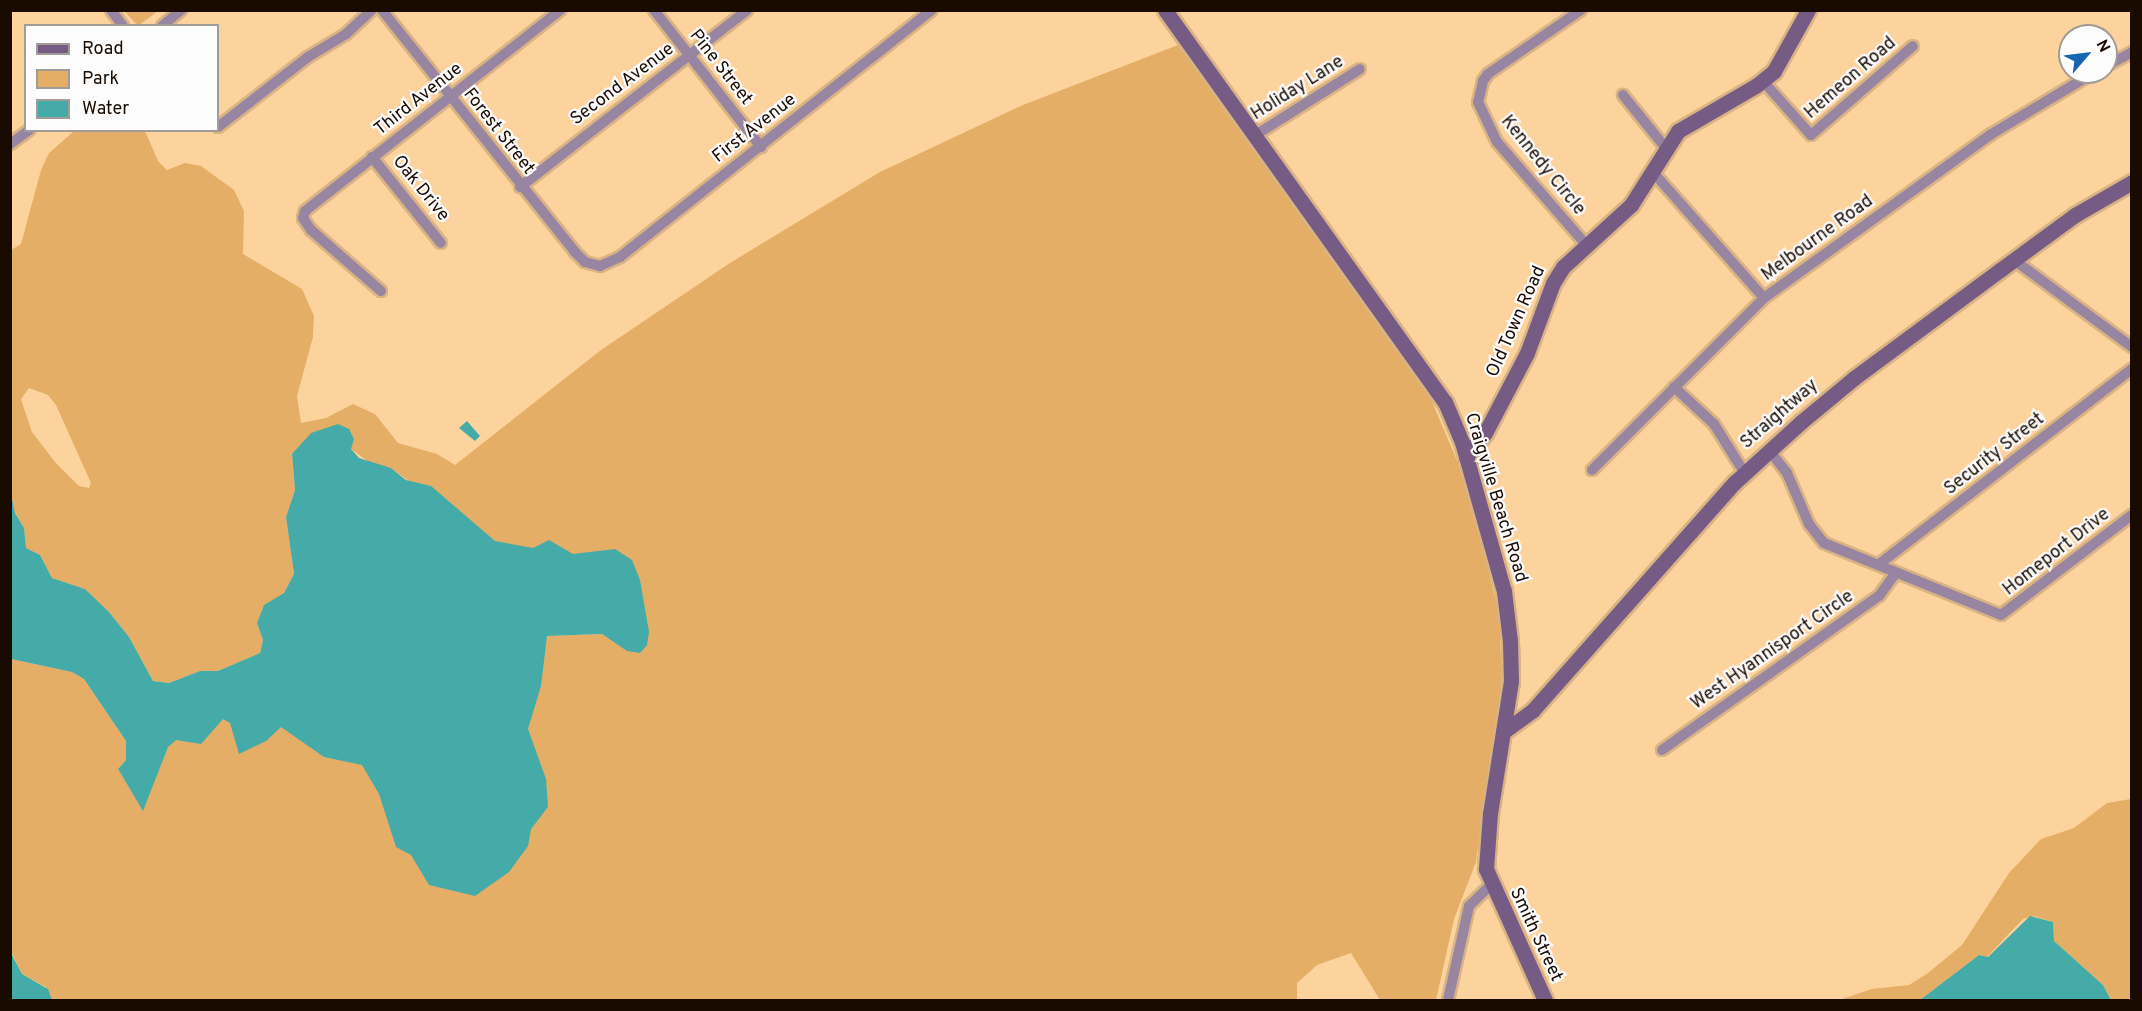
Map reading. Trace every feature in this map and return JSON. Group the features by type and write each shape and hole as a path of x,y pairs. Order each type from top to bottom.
{"street":[{"path":"111,10 122,24"},
{"path":"164,24 181,10"},
{"path":"219,126 308,57 346,34 372,10"},
{"name":"Forest Street","path":"382,10 520,187 580,258 595,266"},
{"name":"Third Avenue","path":"381,291 311,230 303,218 308,207 560,10"},
{"name":"Pine Street","path":"654,10 761,147"},
{"name":"Second Avenue","path":"520,187 747,10"},
{"name":"First Avenue","path":"595,266 620,257 932,10"},
{"name":"Craigville Beach Road","path":"1165,10 1445,402 1466,457 1508,616 1510,681 1485,847 1491,885"},
{"name":"Kennedy Circle","path":"1581,10 1567,14 1488,74 1478,102 1497,142 1587,246"},
{"name":"Old Town Road","path":"1466,457 1485,433 1527,353 1553,283 1563,267 1631,205 1665,147 1684,125 1763,81 1785,56 1808,10"},
{"name":"Hemeon Road","path":"1763,81 1811,135 1913,46"},
{"path":"2118,60 2132,52"},
{"name":"Holiday Lane","path":"1254,136 1360,69"},
{"name":"Melbourne Road","path":"1592,470 1764,298 1990,135 2075,84"},
{"path":"1623,95 1665,147"},
{"path":"10,144 26,132"},
{"name":"Oak Drive","path":"372,157 441,243"},
{"path":"1652,171 1764,298"},
{"name":"Straightway","path":"1503,732 1533,710 1744,472 1768,450 1854,378 2075,215 2132,183"},
{"path":"2014,260 2132,347"},
{"name":"Security Street","path":"1878,565 2132,369"},
{"path":"1674,387 1714,424 1744,472"},
{"path":"1768,450 1790,479 1819,539 1847,555 1896,573"},
{"name":"Homeport Drive","path":"1896,573 2001,615 2132,514"},
{"name":"West Hyannisport Circle","path":"1662,750 1879,596 1896,573"},
{"path":"1448,1000 1469,906 1491,885"},
{"name":"Smith Street","path":"1491,885 1545,1000"}],"green space":[{"path":"124,11 158,11 141,24 136,24"},
{"path":"1178,45 1431,399 1458,463 1499,613 1502,678 1476,862 1454,919 1436,1000 1380,1000 1351,953 1317,965 1297,983 1297,1000 47,1000 46,987 22,974 11,951 11,659 72,672 84,679 126,741 126,760 118,769 138,802 170,740 222,718 230,723 270,722 354,754 510,870 519,855 528,729 536,698 535,660 547,636 602,634 607,638 532,555 496,544 391,468 370,463 351,449 292,454 295,490 286,517 294,574 284,593 264,606 257,623 263,640 260,653 218,671 200,671 169,683 153,681 129,637 109,612 85,589 52,578 40,555 26,548 24,528 15,513 11,494 11,250 21,244 41,170 49,153 73,132 145,132 158,161 167,170 185,163 201,166 234,190 244,211 243,254 302,289 314,316 313,337 297,396 301,423 326,418 353,404 375,414 398,443 437,454 455,465 601,350 730,263 880,172 1023,105","holes":["29,388 48,395 56,405 91,483 89,488 79,486 55,462 32,432 21,399"]},
{"path":"2131,799 2131,1000 2111,1000 2103,985 2054,941 2053,922 2034,916 2023,919 1987,957 1979,955 1920,1000 1839,1000 1872,989 1909,985 1928,973 1962,945 2009,873 2041,839 2074,828 2107,803"}],"water":[{"path":"467,421 480,436 475,441 459,428"},
{"path":"338,424 349,429 354,439 351,449 359,458 391,468 406,480 431,486 495,541 533,548 549,540 573,554 615,549 632,560 640,580 649,632 647,645 640,653 627,651 602,634 547,636 541,686 528,729 546,779 548,807 531,829 528,846 509,872 475,896 429,885 411,855 396,847 379,794 362,765 324,757 281,727 266,741 239,754 230,723 223,719 201,744 176,740 168,747 143,811 118,769 126,760 126,741 84,679 72,672 11,659 11,494 15,513 24,528 26,548 40,555 52,578 85,589 109,612 129,637 153,681 169,683 200,671 218,671 260,653 263,640 257,623 264,605 284,593 294,574 286,517 295,490 292,454 311,433"},
{"path":"2030,916 2053,922 2054,941 2103,985 2111,1000 1920,1000 1979,955 1988,957"},
{"path":"10,951 22,974 48,989 52,1000 11,1000"}]}
